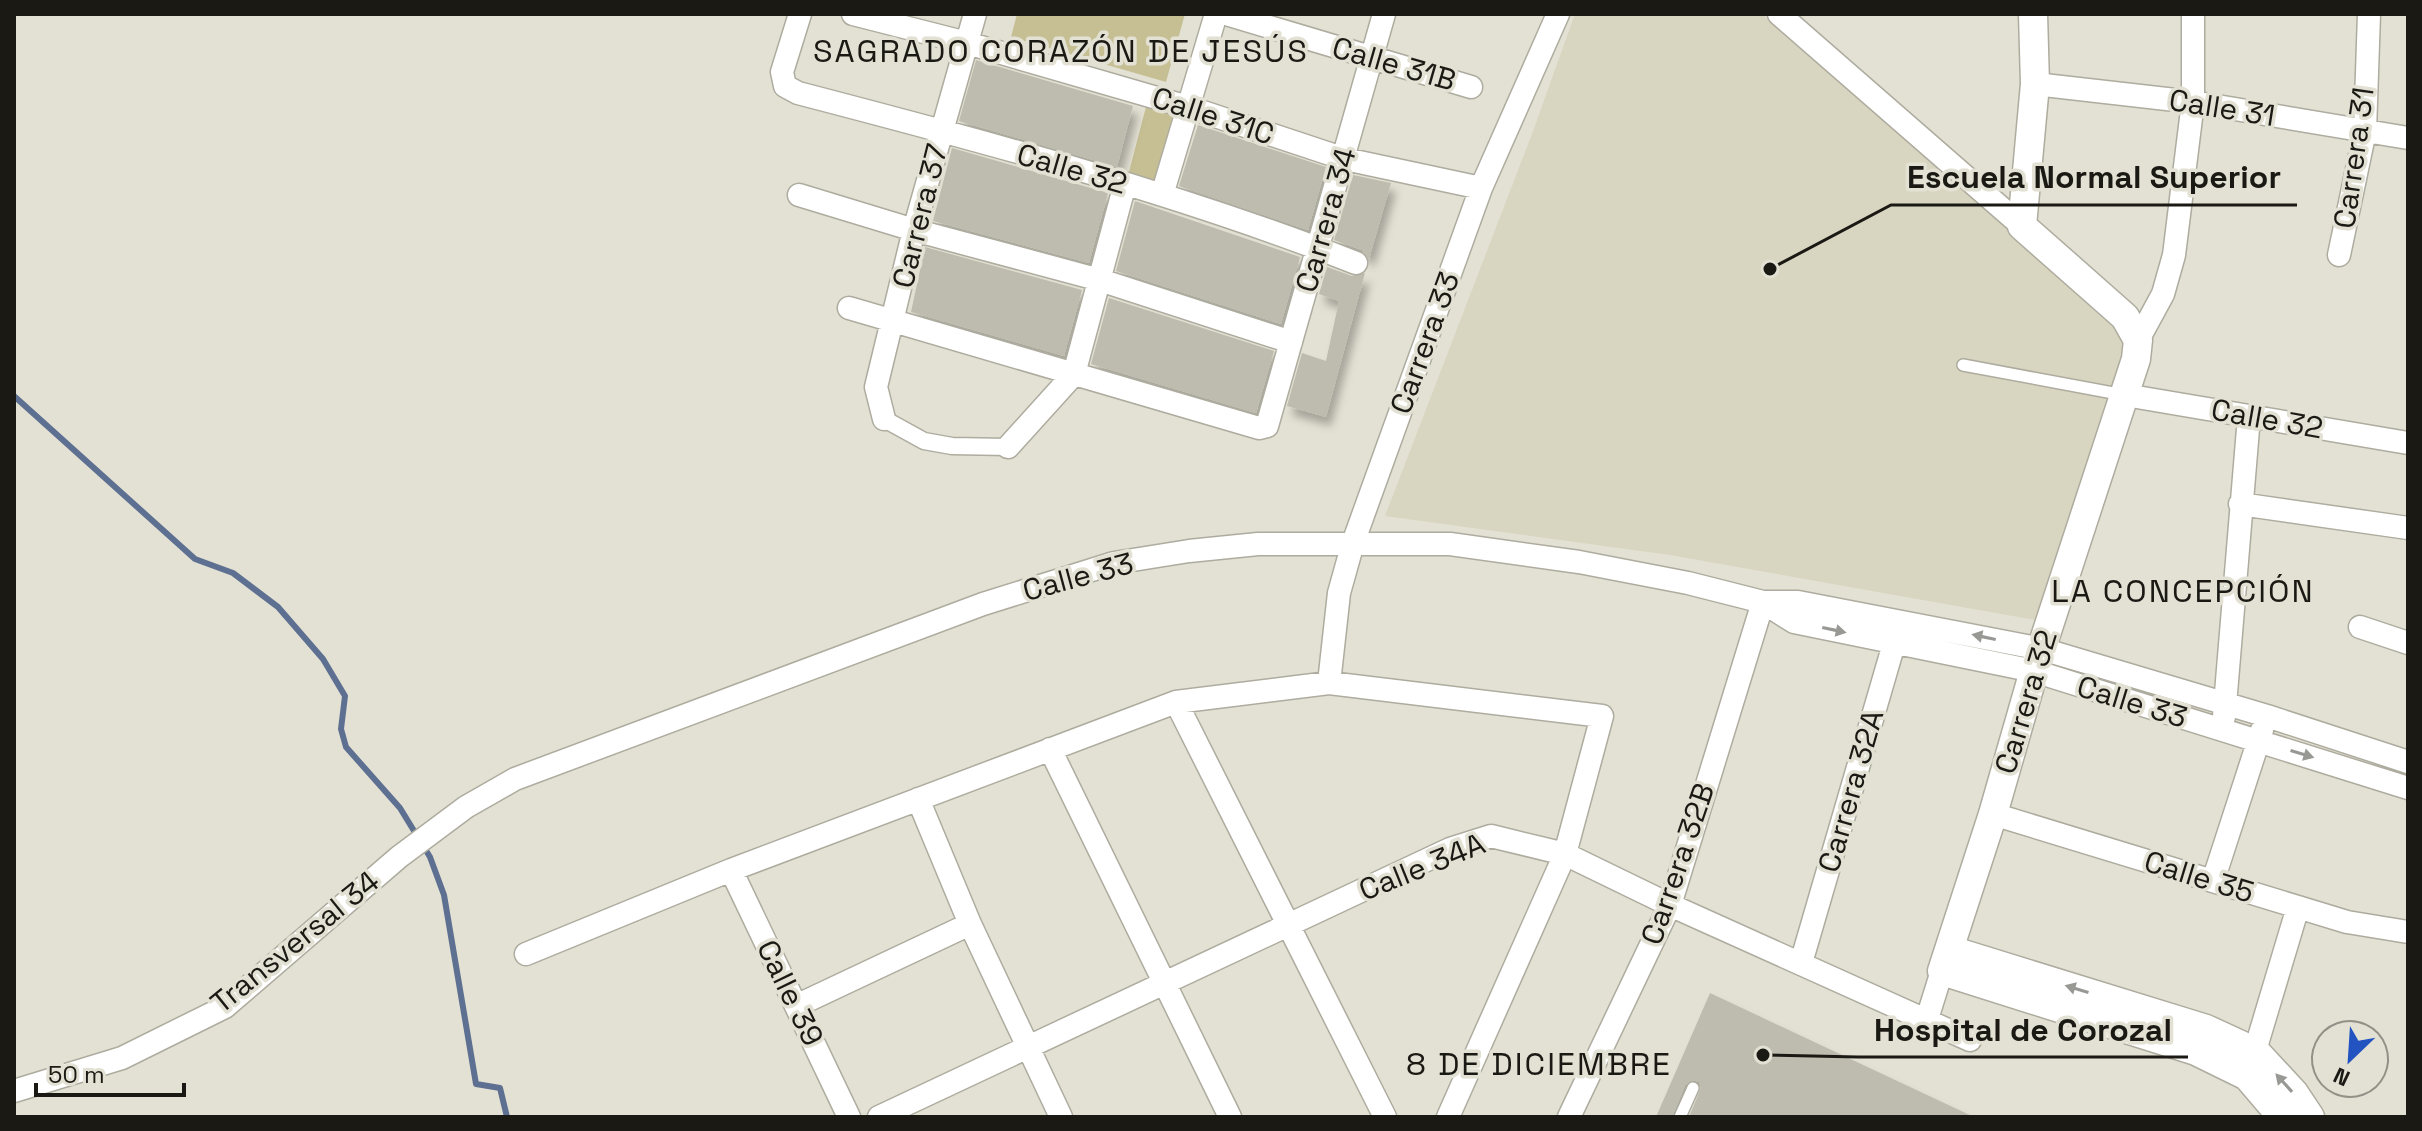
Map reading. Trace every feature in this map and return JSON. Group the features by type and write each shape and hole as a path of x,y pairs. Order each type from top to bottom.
{"street":[{"name":"Calle 32","path":"800,14 782,72 785,86 798,93 1162,195 1356,263"},
{"name":"Calle 31C","path":"853,14 967,43 1188,107 1345,159 1481,188"},
{"name":"Carrera 37","path":"884,419 876,387 914,230 975,14"},
{"path":"1162,195 1216,14"},
{"name":"Calle 31B","path":"1226,14 1471,87"},
{"name":"Carrera 34","path":"1074,374 1259,428 1267,426 1384,14"},
{"name":"Carrera 33","path":"1329,683 1339,593 1353,543 1481,188 1558,14"},
{"path":"1779,14 2125,317 2138,340"},
{"path":"2022,226 2035,84 2033,14"},
{"name":"Carrera 32","path":"1927,1019 1993,814 2038,660 2125,395 2136,359 2138,340 2163,294 2174,255 2193,102 2193,14"},
{"name":"Carrera 31","path":"2339,255 2365,131 2369,14"},
{"name":"Calle 31","path":"2035,84 2193,102 2408,138"},
{"path":"884,419 924,441 952,446 1008,447 1074,374 1125,184"},
{"path":"799,195 914,230 1100,280 1291,342"},
{"path":"849,308 1074,374"},
{"name":"Calle 32","path":"2125,395 2408,443"},
{"path":"2221,730 2227,704 2249,417"},
{"path":"2240,504 2408,528"},
{"name":"Calle 33","path":"434,830 466,807 515,779 983,604 1114,563 1258,544 1450,544 1579,562 1688,583 1763,602 1798,602 1900,619 2038,660 2227,704 2408,762"},
{"name":"Calle 33","path":"1763,602 1794,622 1894,643 2038,660 2221,730 2408,788"},
{"name":"Carrera 32B","path":"1569,1117 1670,905 1763,602"},
{"name":"Carrera 32A","path":"1801,963 1900,619"},
{"path":"2360,627 2408,643"},
{"path":"526,954 731,870 1176,702 1329,683 1602,716 1565,854 1448,1117"},
{"path":"1176,702 1385,1117"},
{"path":"2213,881 2267,716"},
{"path":"1050,749 1230,1117"},
{"path":"918,799 970,924 1061,1117"},
{"name":"Calle 35","path":"1993,814 2347,922 2408,932"},
{"name":"Transversal 34","path":"14,1091 122,1058 225,1007 434,830"},
{"name":"Calle 34A","path":"879,1117 1450,849 1491,836 1565,854 1670,905 1970,1040"},
{"name":"Calle 39","path":"731,870 849,1117"},
{"path":"2282,1117 2252,1064 2298,907"},
{"path":"796,1006 970,924"},
{"path":"1946,960 2196,1051 2252,1064 2294,1093 2310,1117"}],"lane":[{"path":"1963,365 2125,395"},
{"path":"1680,1117 1693,1088"}],"shaded area":[{"path":"1017,14 1185,14 1166,82 1011,37"},
{"path":"1575,14 1762,14 2119,320 2134,351 2041,621 1670,555 1385,516"},
{"path":"1147,103 1179,110 1158,181 1129,172"}],"building":[{"path":"976,60 1133,106 1117,167 959,121"},
{"path":"1198,125 1326,167 1308,230 1179,186"},
{"path":"952,148 1108,193 1089,263 933,221"},
{"path":"1353,175 1391,183 1369,259 1362,250 1334,240"},
{"path":"1135,201 1300,257 1281,324 1116,271"},
{"path":"925,247 1082,290 1064,356 911,312"},
{"path":"1327,267 1352,276 1365,273 1326,417 1287,406 1302,353 1326,361 1339,301 1319,294"},
{"path":"1109,298 1274,351 1256,413 1091,364"},
{"path":"1710,993 1974,1117 1689,1117 1701,1088 1699,1082 1693,1080 1685,1085 1672,1117 1656,1117"}],"waterway":[{"path":"14,396 195,559 233,573 278,607 323,659 345,696 341,729 346,747 400,808 430,857 444,895 476,1084 500,1088 507,1117"}],"place":[{"name":"Escuela Normal Superior","path":"1770,269"},
{"name":"Hospital de Corozal","path":"1763,1055"}],"district":[{"name":"SAGRADO CORAZÓN DE JESÚS","path":"1061,51"},
{"name":"LA CONCEPCIÓN","path":"2183,591"},
{"name":"8 DE DICIEMBRE","path":"1539,1064"}]}
